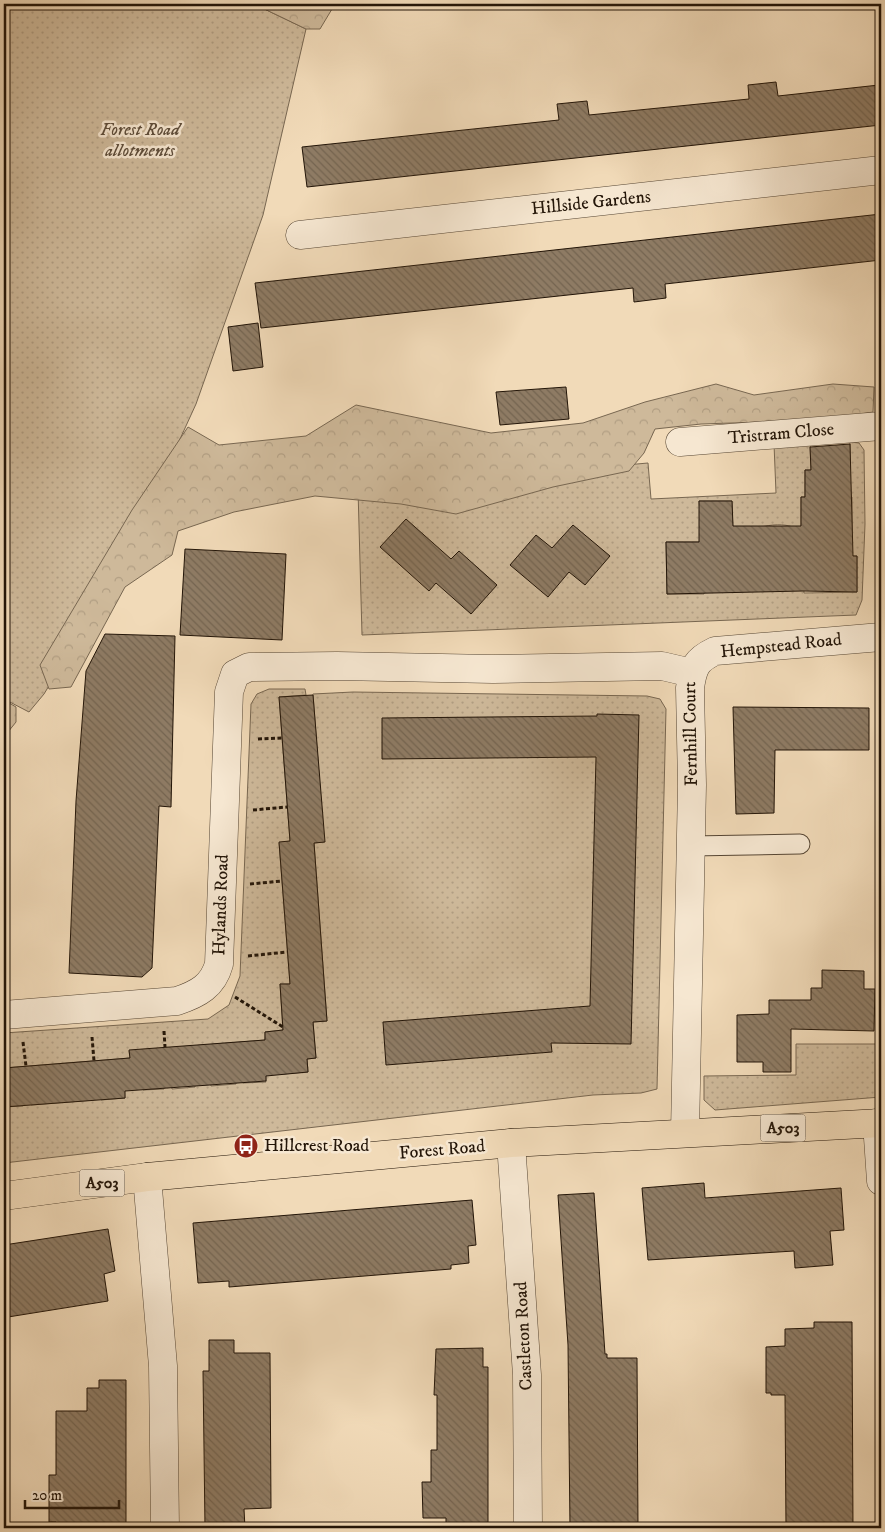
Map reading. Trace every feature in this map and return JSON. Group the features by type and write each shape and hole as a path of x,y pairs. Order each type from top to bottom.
{"main road":[{"name":"Forest Road","path":"4,1196 147,1177 511,1143 879,1123"}],"street":[{"name":"Hillside Gardens","path":"300,235 881,170"},
{"name":"Tristram Close","path":"680,442 881,426"},
{"name":"Hempstead Road","path":"692,674 700,658 715,651 881,637"},
{"name":"Fernhill Court","path":"235,674 249,667 337,666 493,669 662,666 692,674 690,688 692,785 685,1133"},
{"name":"Hylands Road","path":"215,970 229,692 235,674"},
{"path":"4,1016 177,1001 191,996 215,970"},
{"path":"879,1123 881,1181"},
{"name":"Castleton Road","path":"511,1143 527,1375 528,1528"},
{"path":"147,1177 163,1366 165,1528"}],"lane":[{"path":"691,846 800,844"}],"path":[{"path":"215,970 287,952"},
{"path":"215,970 283,1027"}],"green space":[{"name":"Forest Road allotments","path":"4,4 254,4 306,29 263,215 196,404 154,496 98,605 44,694 29,712 4,699"},
{"path":"254,4 335,4 320,29 306,29"},
{"path":"716,384 754,395 833,384 874,387 873,412 824,420 701,424 655,429 644,453 629,471 553,487 456,514 401,504 315,496 234,512 178,531 172,555 125,587 71,687 49,689 40,665 132,510 188,427 219,445 306,436 356,405 491,433 583,423 645,402"},
{"path":"810,442 811,470 805,470 805,497 801,497 801,532 786,525 777,525 759,527 733,535 732,501 699,501 703,542 666,542 667,594 704,594 704,588 803,558 804,593 857,592 857,556 848,556 852,530 852,497 844,496 850,469 850,442 859,443 864,450 865,524 862,600 856,615 362,635 358,489 648,463 651,499 776,493 774,444"},
{"path":"269,689 305,689 306,695 279,697 290,841 279,843 290,984 280,984 283,1030 265,1032 265,1040 129,1051 130,1058 4,1068 4,1033 208,1019 229,1005 240,976 251,704 257,694"},
{"path":"353,692 647,696 660,699 666,709 657,1089 641,1093 593,1095 4,1163 4,1107 23,1106 29,1093 31,1105 94,1100 100,1088 101,1100 125,1098 124,1086 142,1077 143,1090 164,1089 163,1075 171,1074 172,1089 195,1087 194,1072 209,1071 211,1086 236,1084 235,1070 241,1069 243,1083 266,1082 265,1067 284,1074 308,1072 307,1059 316,1058 313,1022 327,1021 314,843 324,842 313,694"},
{"path":"4,700 16,707 16,722 4,737"},
{"path":"796,1044 881,1044 881,1097 715,1110 704,1100 704,1076 796,1075"}],"building":[{"path":"776,82 778,96 879,85 881,125 307,187 302,147 559,120 557,104 587,101 589,115 749,99 748,85"},
{"path":"881,214 881,260 665,284 666,298 634,302 633,288 261,328 255,283"},
{"path":"258,323 263,367 233,371 228,327"},
{"path":"566,387 569,419 500,425 496,392"},
{"path":"850,444 853,556 857,556 857,592 803,591 667,594 666,542 699,542 699,501 732,501 733,526 801,526 801,497 805,497 805,470 811,470 810,447"},
{"path":"406,519 451,559 459,551 497,585 471,614 436,583 429,591 380,547"},
{"path":"573,525 610,556 585,585 569,572 548,597 510,565 536,535 552,548"},
{"path":"185,549 286,554 282,640 180,635"},
{"path":"105,634 175,636 171,807 159,806 152,968 142,977 69,973 76,801 86,671"},
{"path":"313,695 325,842 314,843 327,1021 313,1022 316,1058 307,1059 308,1072 266,1076 266,1081 125,1091 125,1098 4,1107 4,1068 130,1058 129,1050 265,1040 265,1032 283,1030 280,984 290,984 279,842 290,841 279,697"},
{"path":"733,707 869,708 869,750 775,750 774,813 736,814"},
{"path":"597,714 639,715 631,1044 551,1043 552,1052 386,1065 383,1022 590,1006 596,757 382,759 382,718 597,716"},
{"path":"822,970 864,971 864,989 875,989 874,1031 791,1029 791,1072 763,1072 763,1062 737,1062 737,1015 769,1014 769,1000 811,1000 811,988 822,988"},
{"path":"704,1183 705,1198 841,1188 844,1230 830,1231 833,1265 795,1268 794,1251 648,1260 642,1188"},
{"path":"594,1193 605,1354 607,1354 607,1358 637,1358 638,1528 570,1528 568,1345 558,1195"},
{"path":"472,1200 476,1245 468,1246 469,1263 451,1265 451,1269 229,1287 229,1281 198,1283 193,1223"},
{"path":"108,1229 115,1271 104,1274 108,1301 8,1317 4,1292 4,1245"},
{"path":"814,1322 852,1322 853,1528 786,1528 785,1395 766,1393 766,1347 785,1346 785,1329 814,1328"},
{"path":"209,1340 234,1340 234,1353 270,1353 271,1508 244,1509 245,1528 205,1528 203,1371 209,1371"},
{"path":"483,1348 483,1367 488,1367 488,1528 446,1528 446,1518 423,1518 422,1482 431,1482 431,1450 437,1450 437,1395 434,1395 436,1349"},
{"path":"99,1380 126,1380 126,1528 56,1528 56,1522 49,1522 49,1475 56,1475 56,1411 87,1411 87,1388 99,1388"}],"place":[{"name":"Hillcrest Road","path":"246,1146"}]}
